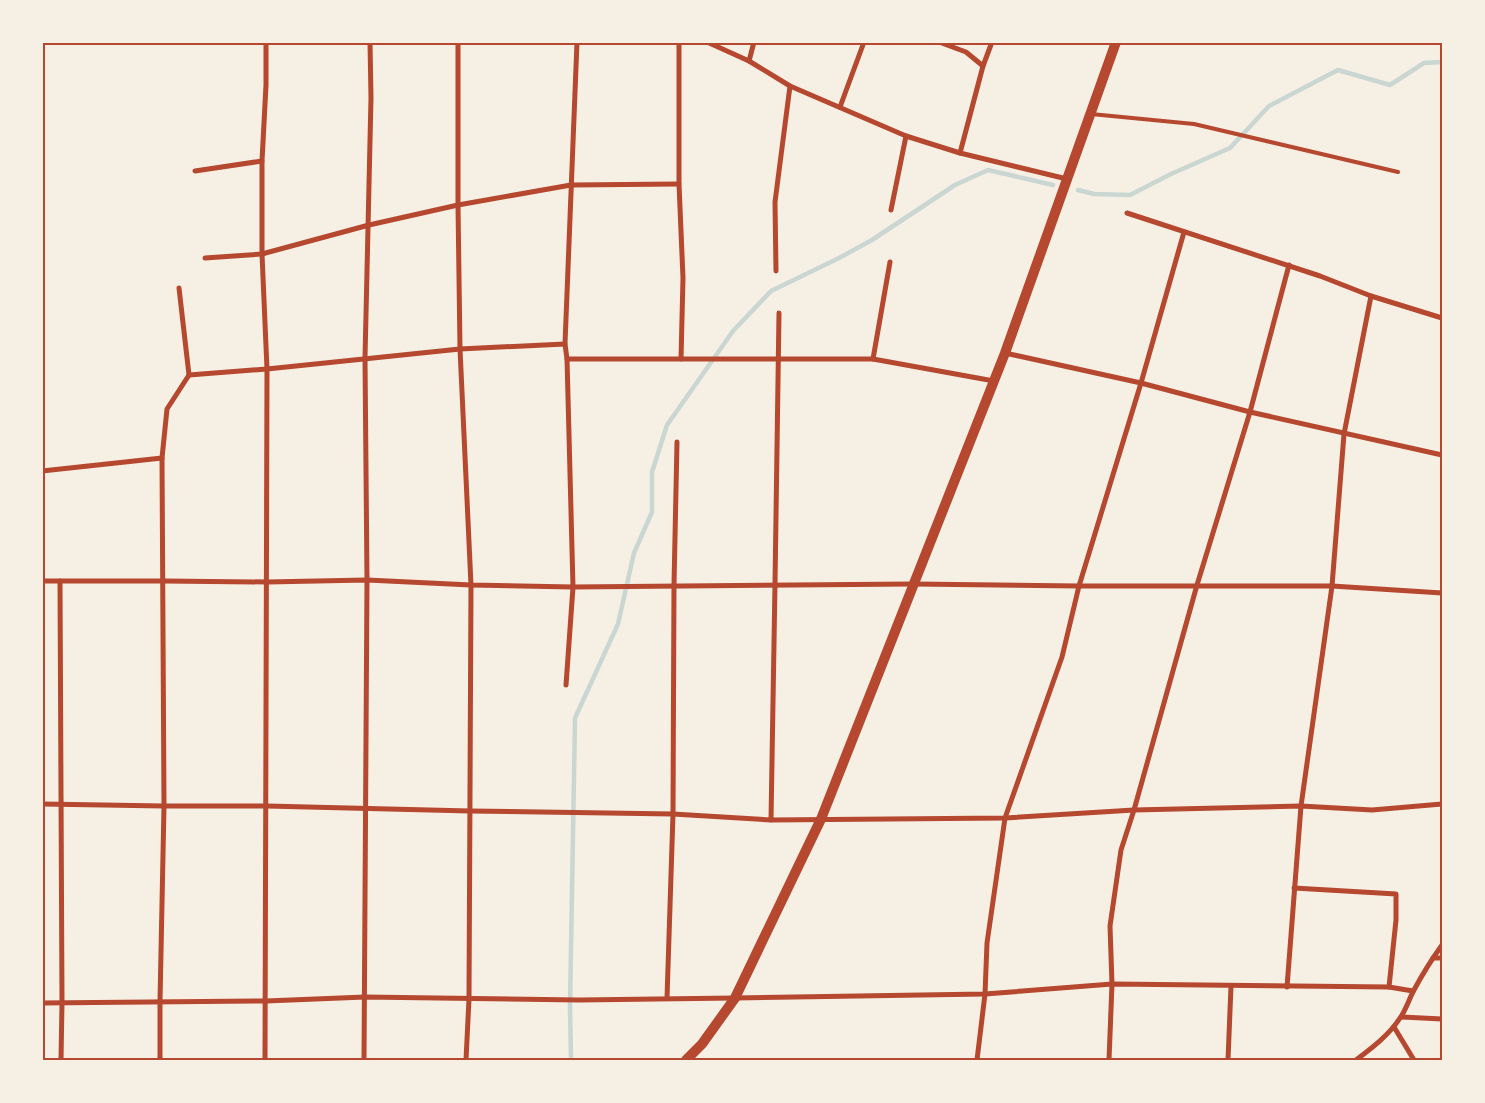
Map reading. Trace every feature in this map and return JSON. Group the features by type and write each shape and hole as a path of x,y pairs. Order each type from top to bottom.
{"main road":[{"path":"686,1060 702,1044 735,998 821,819 1005,353 1116,42"}],"street":[{"path":"265,1060 267,369 262,254 262,161 266,42"},
{"path":"364,1060 367,580 365,358 369,225 370,42"},
{"path":"458,42 460,349 471,585 469,999 466,1060"},
{"path":"566,685 574,587 565,344 577,42"},
{"path":"679,42 679,184 683,278 681,359"},
{"path":"707,42 749,61 790,86 906,136 960,153 1068,180"},
{"path":"749,61 754,42"},
{"path":"840,107 864,42"},
{"path":"939,42 966,52 983,66"},
{"path":"960,153 983,66 992,42"},
{"path":"776,271 775,202 790,86"},
{"path":"892,210 906,136"},
{"path":"195,171 262,161"},
{"path":"205,258 262,254 369,225 458,205 571,185 679,184"},
{"path":"1126,213 1320,276 1371,296 1442,318"},
{"path":"977,1060 985,994 987,943 1005,818 1062,657 1079,586 1142,383 1184,232"},
{"path":"873,359 890,262"},
{"path":"1109,1060 1112,984 1110,926 1122,850 1197,585 1250,412 1289,266"},
{"path":"160,1060 164,806 162,458 167,409 189,375 180,288"},
{"path":"1287,987 1301,806 1332,586 1344,434 1371,296"},
{"path":"770,820 778,313"},
{"path":"189,375 460,349 565,344"},
{"path":"1005,353 1142,383 1250,412 1442,455"},
{"path":"567,359 873,359 994,381"},
{"path":"667,998 673,814 677,442"},
{"path":"42,472 162,458"},
{"path":"42,581 266,582 367,580 574,587 775,584 1332,586 1442,593"},
{"path":"60,581 61,1060"},
{"path":"42,804 267,806 673,814 770,820 1005,818 1134,810 1301,806 1372,810 1442,804"},
{"path":"1294,888 1396,894 1396,920 1389,987"},
{"path":"1356,1060 1376,1045 1394,1027 1402,1016 1413,991 1442,945"},
{"path":"1433,958 1442,958"},
{"path":"42,1003 365,998 579,1000 985,994 1112,984 1389,987 1413,991"},
{"path":"1228,1060 1231,986"},
{"path":"1402,1016 1442,1019"},
{"path":"1394,1027 1414,1060"}],"lane":[{"path":"1091,114 1194,124 1398,172"}],"waterway":[{"path":"1078,190 1094,194 1130,195 1171,174 1230,148 1269,106 1338,70 1390,85 1424,63 1442,62"},
{"path":"571,1060 570,1007 575,718 618,624 634,553 652,512 652,472 667,425 733,331 771,291 872,240 955,185 988,170 1053,185"}]}
